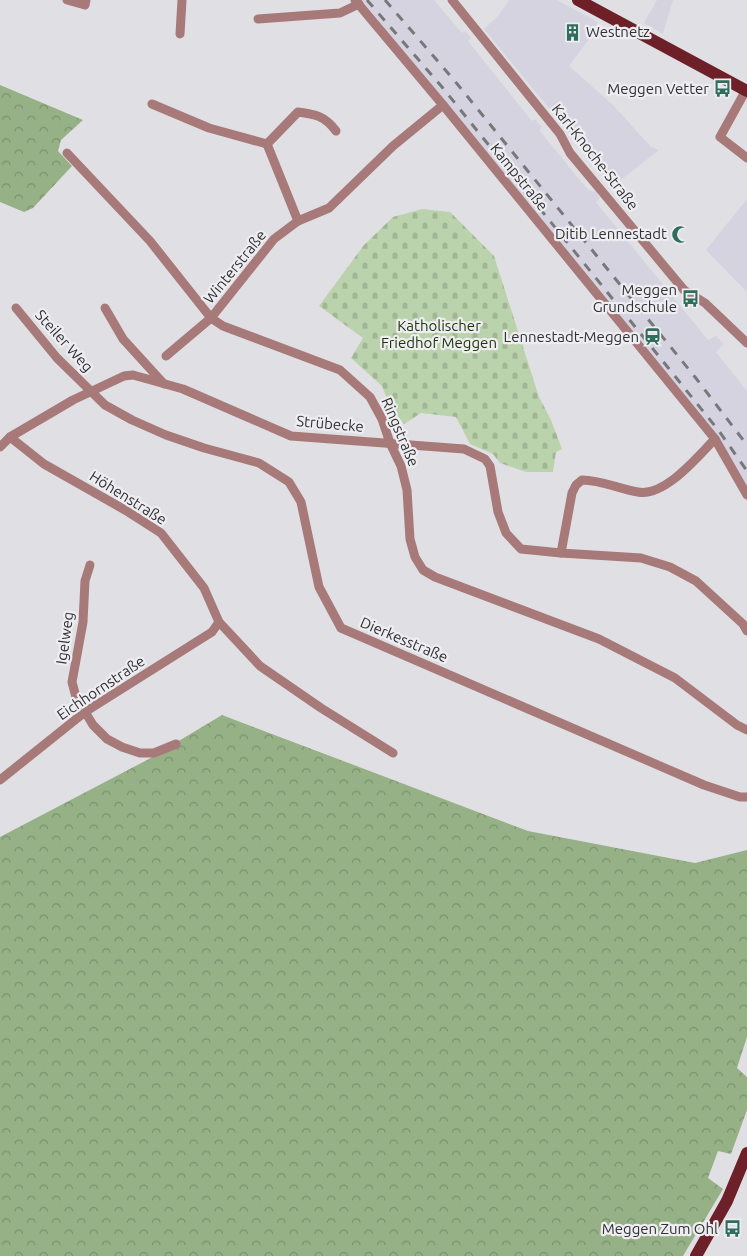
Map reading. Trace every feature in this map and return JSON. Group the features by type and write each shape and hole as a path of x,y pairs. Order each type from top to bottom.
{"main road":[{"path":"578,0 746,91"},
{"path":"696,1256 727,1201 747,1154"}],"street":[{"path":"67,0 85,6 86,0"},
{"path":"180,34 182,0"},
{"name":"Karl-Knoche-Straße","path":"452,0 560,134 570,153 684,290 705,303 747,343"},
{"path":"258,19 340,12 357,2"},
{"name":"Kampstraße","path":"357,2 715,439 747,495"},
{"path":"746,91 720,137 747,158"},
{"path":"152,104 209,128 267,144"},
{"name":"Winterstraße","path":"166,356 211,318 274,239 298,221 329,208 393,146 443,105"},
{"path":"267,144 298,112 318,114 329,121 336,131"},
{"path":"267,144 298,221"},
{"name":"Ringstraße","path":"67,153 150,241 211,318 223,326 340,370 370,397 382,419 390,443 401,466 406,490 410,539 415,557 424,570 435,577 599,639 675,678 736,725 747,730"},
{"name":"Steiler Weg","path":"16,308 56,358 92,392"},
{"path":"105,308 123,339 164,384"},
{"name":"Strübecke","path":"0,447 10,437 73,400 124,376 133,376 183,389 292,436 464,449 485,459 490,466 498,512 506,533 521,549 561,553"},
{"name":"Dierkesstraße","path":"92,392 105,405 132,420 166,435 259,464 289,482 301,502 319,587 341,628 704,785 740,797 747,797"},
{"name":"Höhenstraße","path":"10,437 44,464 125,510 161,533 204,588 219,622 260,666 321,708 393,753"},
{"path":"715,439 665,486 650,493 639,493 592,480 582,480 576,485 572,493 561,553 641,558 670,567 696,581 743,624 747,631"},
{"name":"Igelweg","path":"90,566 83,592 83,622 72,682 76,697 93,725 107,739 122,747 140,753 154,753 176,744"},
{"name":"Eichhornstraße","path":"0,780 85,712 212,632 219,622"}],"shaded area":[{"path":"360,0 434,0 462,33 465,31 471,38 468,41 532,121 535,119 542,127 539,130 588,190 596,192 600,198 596,202 708,340 716,336 724,344 716,352 747,391 747,502 710,438 371,11"},
{"path":"509,0 557,0 598,22 589,39 569,66 613,105 651,147 659,150 613,186 484,29 498,16"},
{"path":"657,0 673,0 663,34 644,23"},
{"path":"747,199 747,292 706,250"}],"green space":[{"path":"0,85 83,120 61,140 58,151 72,166 33,208 24,212 0,202"},
{"name":"Katholischer Friedhof Meggen","path":"422,209 450,212 494,256 539,397 551,420 562,449 556,452 553,472 526,472 500,463 493,454 470,444 456,417 421,413 404,424 390,406 382,386 351,358 363,338 319,306 364,245 393,217"},
{"path":"222,715 528,831 695,863 747,850 747,1037 737,1068 747,1077 747,1110 731,1154 718,1151 708,1178 723,1189 683,1256 0,1256 0,837 147,760"}],"railway":[{"path":"367,0 442,87 719,431 747,471"},
{"path":"385,0 454,80 695,377 747,445"}],"place":[{"name":"Westnetz","path":"572,32"},
{"name":"Meggen Vetter","path":"723,89"},
{"name":"Ditib Lennestadt","path":"681,234"},
{"name":"Meggen Grundschule","path":"691,299"},
{"name":"Lennestadt-Meggen","path":"653,337"},
{"name":"Meggen Zum Ohl","path":"732,1229"}]}
